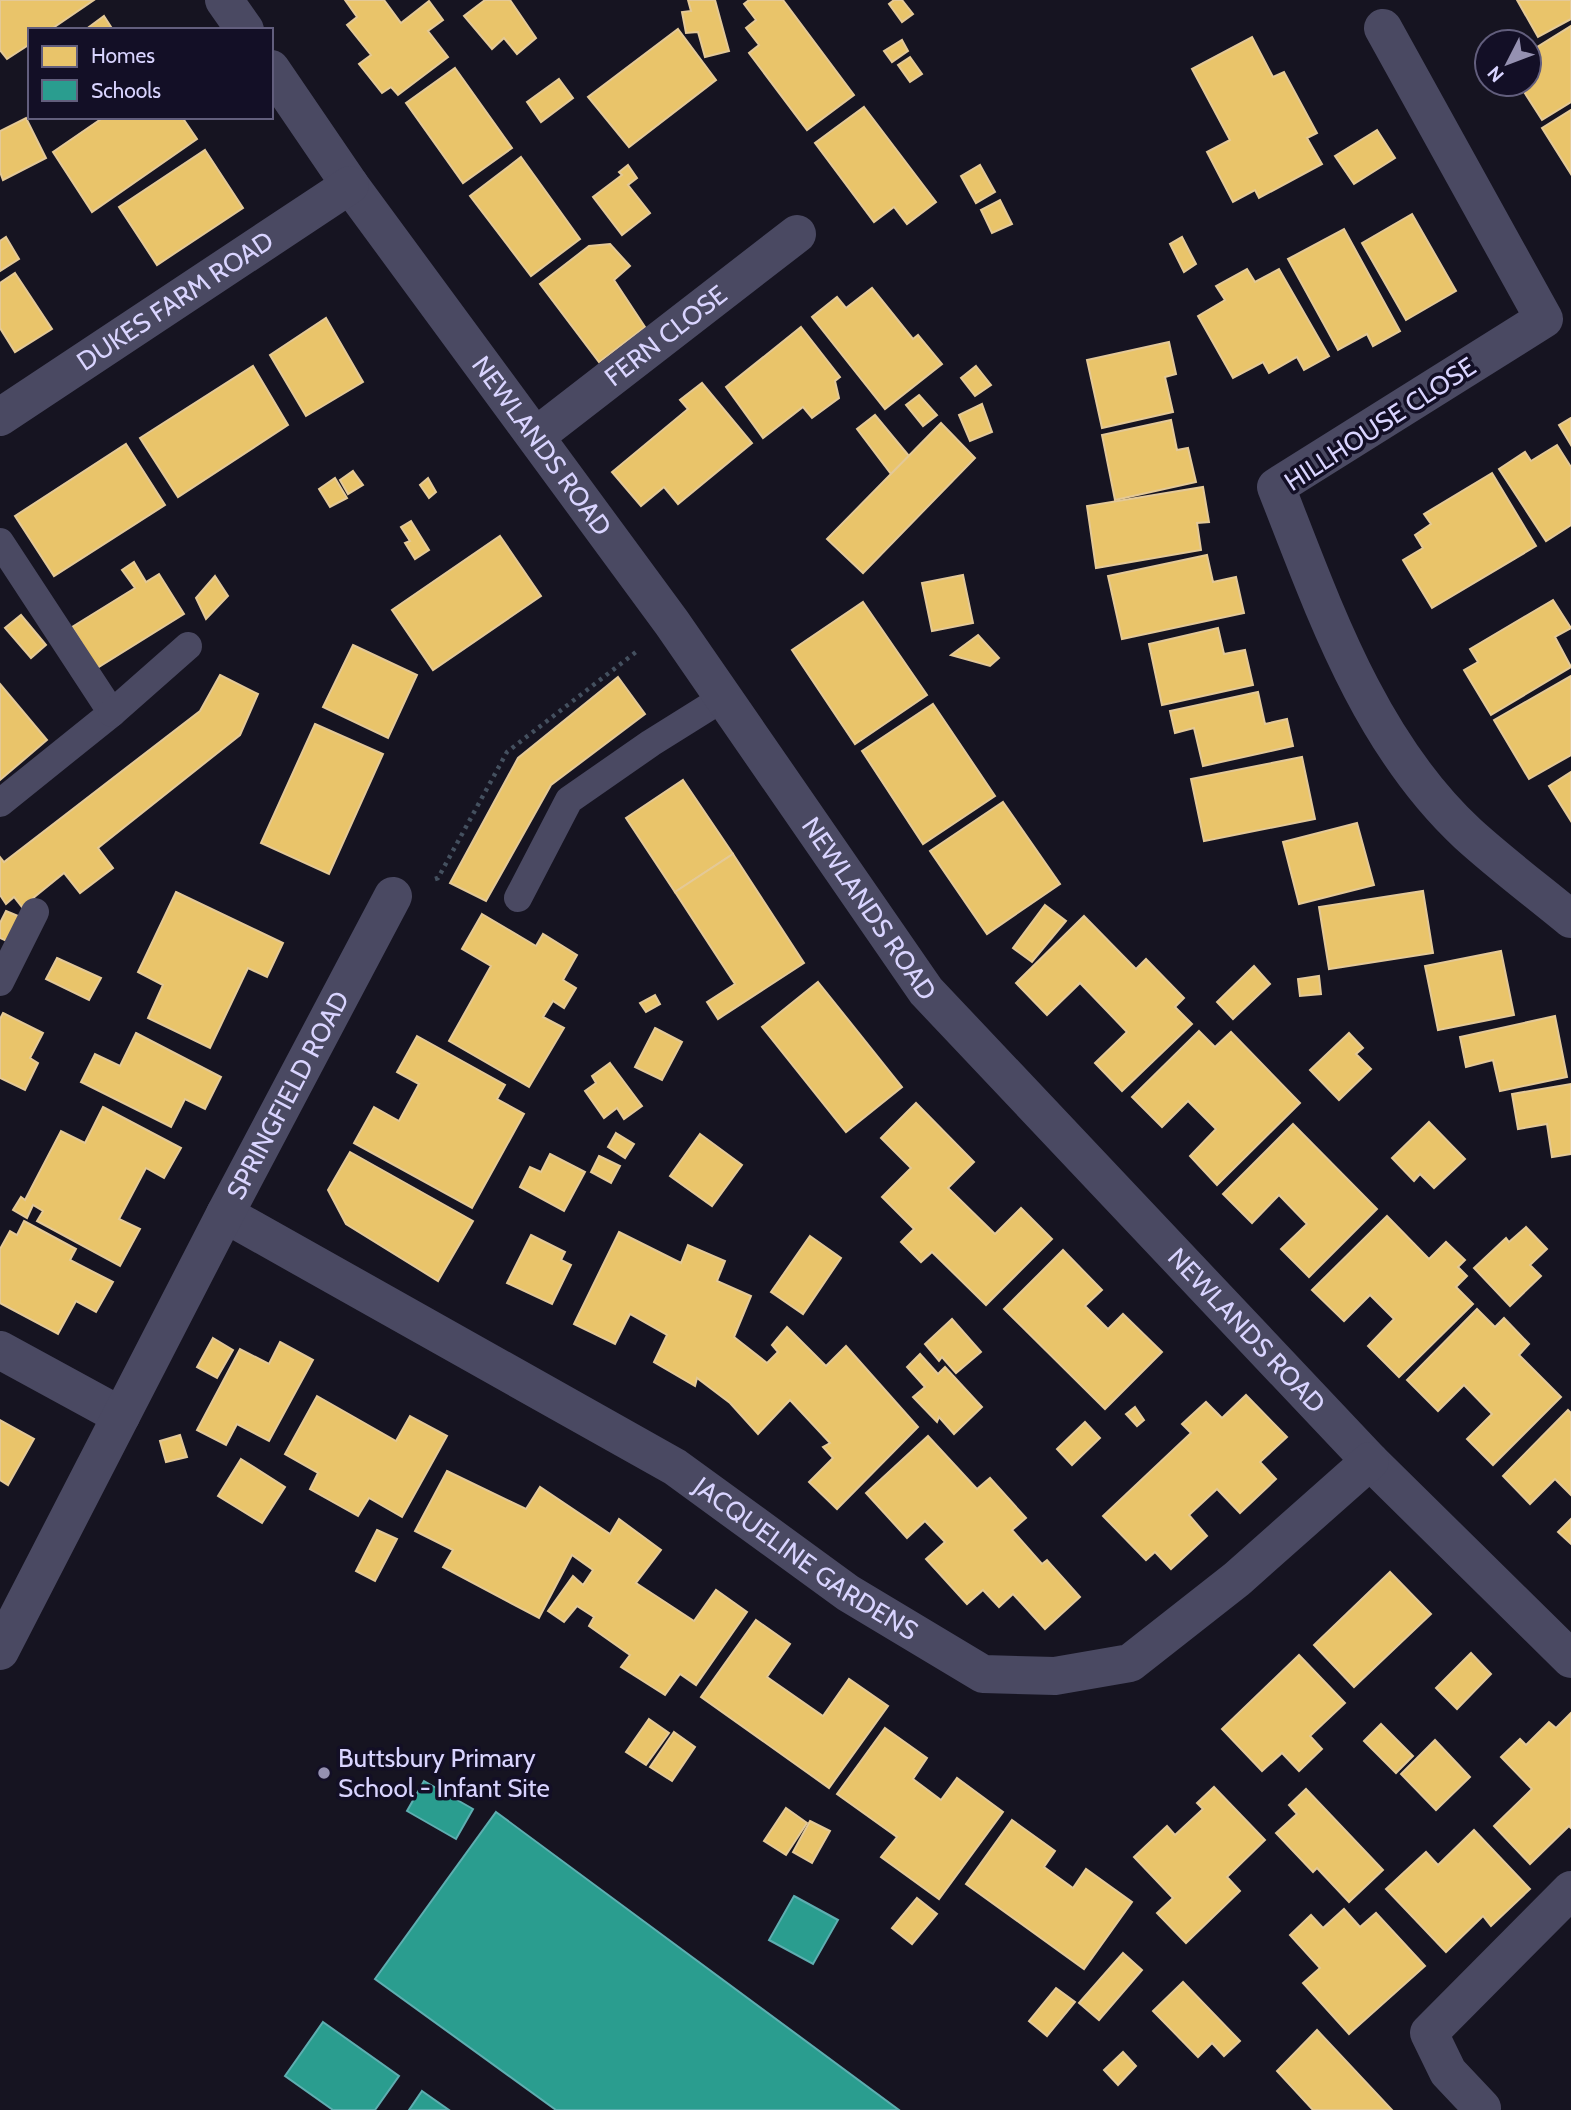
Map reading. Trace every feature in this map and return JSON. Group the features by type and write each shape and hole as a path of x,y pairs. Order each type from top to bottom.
{"street":[{"path":"225,0 244,28"},
{"name":"HILLHOUSE CLOSE","path":"1383,27 1544,319 1276,486 1328,620 1385,733 1422,783 1468,833 1571,919"},
{"name":"NEWLANDS ROAD","path":"273,72 350,185 673,623 926,991 1370,1461 1571,1660"},
{"name":"DUKES FARM ROAD","path":"0,417 350,185"},
{"name":"FERN CLOSE","path":"536,436 797,234"},
{"name":"SPRINGFIELD ROAD","path":"0,1651 225,1214 393,896"},
{"name":"JACQUELINE GARDENS","path":"225,1214 675,1467 848,1593 982,1674 1055,1676 1130,1663 1237,1579 1370,1461"},
{"path":"0,1350 121,1416"},
{"path":"1482,2108 1447,2072 1429,2033 1571,1890"}],"lane":[{"path":"0,542 112,713"},
{"path":"0,803 112,713 188,646"},
{"path":"518,898 569,800 651,743 723,698"},
{"path":"0,982 35,912"}],"path":[{"path":"393,896 438,878 507,752 673,623"}],"building: Homes":[{"path":"0,0 94,0 53,28 28,28 28,45 7,59 0,50"},
{"path":"345,0 384,0 401,23 429,1 443,20 428,31 448,57 398,95 391,87 382,93 359,64 371,55 347,25 357,17"},
{"path":"485,0 510,0 536,38 517,54 504,38 492,49 464,16"},
{"path":"688,0 715,0 729,51 705,57 698,32 686,33 682,12 691,11"},
{"path":"749,0 783,0 854,95 807,130 749,53 759,45 746,28 756,20 744,4"},
{"path":"894,0 902,0 913,14 902,22 889,4"},
{"path":"1517,0 1571,0 1571,19 1543,34 1543,28 1533,28"},
{"path":"104,16 112,28 88,28"},
{"path":"1571,26 1571,102 1542,120 1528,98 1543,98 1543,43"},
{"path":"678,29 716,80 629,147 588,97"},
{"path":"1252,37 1273,77 1284,72 1317,133 1307,138 1322,164 1259,198 1255,190 1233,202 1207,152 1230,140 1192,69"},
{"path":"902,40 908,51 892,62 884,51"},
{"path":"910,57 922,74 910,82 898,65"},
{"path":"455,68 512,148 463,183 406,103"},
{"path":"559,79 573,98 541,122 527,102"},
{"path":"864,107 936,202 907,224 894,207 874,222 815,143"},
{"path":"1571,110 1571,174 1542,128"},
{"path":"26,118 46,158 3,180 0,172 0,131"},
{"path":"101,119 183,119 197,139 92,212 53,152"},
{"path":"1377,130 1395,158 1354,184 1335,156"},
{"path":"205,150 243,208 157,265 119,207"},
{"path":"521,157 580,239 531,276 470,196"},
{"path":"628,165 637,178 628,185 650,213 622,235 593,197 622,175 619,172"},
{"path":"980,165 995,192 976,203 961,176"},
{"path":"1000,200 1012,224 992,233 981,210"},
{"path":"1412,214 1456,291 1406,320 1362,243"},
{"path":"1344,229 1400,331 1373,346 1367,334 1338,350 1288,259"},
{"path":"6,237 19,259 0,271 0,241"},
{"path":"1182,237 1196,264 1184,272 1170,244"},
{"path":"610,244 630,266 614,280 645,327 599,362 540,284 589,246"},
{"path":"1247,269 1255,282 1279,269 1329,356 1304,370 1297,357 1269,373 1263,362 1233,378 1198,316 1225,300 1216,286"},
{"path":"15,273 52,329 15,352 0,328 0,283"},
{"path":"872,288 913,339 918,335 942,364 885,409 812,317 837,297 846,308"},
{"path":"326,318 363,382 306,416 270,355"},
{"path":"801,327 840,377 835,381 839,398 812,418 803,407 763,438 726,387"},
{"path":"1169,342 1176,374 1165,377 1173,412 1102,428 1087,360"},
{"path":"253,366 288,425 178,497 140,438"},
{"path":"976,366 991,385 975,396 961,378"},
{"path":"702,383 752,443 678,504 664,487 641,506 612,472 688,409 680,400"},
{"path":"919,395 937,415 923,426 906,405"},
{"path":"982,404 992,432 970,441 959,415"},
{"path":"875,415 909,456 891,474 857,429"},
{"path":"1571,418 1571,445 1559,425"},
{"path":"1171,420 1177,450 1188,448 1196,482 1115,500 1102,435"},
{"path":"941,423 975,458 863,573 827,539"},
{"path":"126,444 165,505 54,576 15,516"},
{"path":"1557,445 1571,467 1571,525 1546,541 1499,469 1525,452 1531,461"},
{"path":"353,471 363,485 348,494 340,480"},
{"path":"1492,473 1536,546 1432,608 1403,560 1423,548 1415,535 1431,524 1424,514"},
{"path":"335,478 347,498 330,507 319,489"},
{"path":"428,478 436,492 429,498 420,485"},
{"path":"1203,487 1209,522 1197,523 1201,550 1096,568 1087,506"},
{"path":"411,521 429,550 415,559 405,543 410,541 401,527"},
{"path":"500,536 541,596 433,670 392,610"},
{"path":"1207,555 1213,582 1236,577 1244,613 1122,639 1108,576"},
{"path":"134,562 146,582 159,574 184,614 97,668 72,627 135,588 122,570"},
{"path":"963,575 973,623 932,631 922,583"},
{"path":"215,576 228,596 206,619 196,598"},
{"path":"1553,600 1571,628 1555,637 1571,667 1491,715 1464,670 1478,662 1470,649"},
{"path":"863,602 927,695 855,744 792,650"},
{"path":"21,615 46,645 31,658 5,628"},
{"path":"1218,628 1224,654 1245,650 1253,685 1162,705 1149,644"},
{"path":"978,635 999,658 990,666 951,655"},
{"path":"353,645 417,675 388,738 323,707"},
{"path":"220,675 258,694 240,735 98,848 113,868 80,893 64,873 22,907 14,897 6,904 0,895 0,857 4,862 200,711"},
{"path":"1571,676 1571,755 1529,779 1494,720"},
{"path":"618,677 645,714 551,785 486,901 450,883 518,758"},
{"path":"0,684 47,740 0,780"},
{"path":"1258,692 1265,724 1287,719 1293,746 1203,766 1194,728 1175,733 1170,711"},
{"path":"933,704 995,796 923,844 862,751"},
{"path":"315,724 383,754 329,874 261,843"},
{"path":"1302,757 1315,819 1204,841 1191,779"},
{"path":"1571,772 1571,821 1549,786"},
{"path":"683,780 733,854 675,892 626,818"},
{"path":"1003,802 1060,884 987,934 930,851"},
{"path":"1357,823 1374,885 1299,904 1283,842"},
{"path":"733,854 804,963 718,1019 707,1002 735,984 675,892"},
{"path":"1423,891 1433,953 1329,969 1319,907"},
{"path":"176,892 283,943 267,977 248,968 210,1048 148,1018 163,985 138,972"},
{"path":"1045,905 1066,921 1032,962 1013,948"},
{"path":"6,911 23,918 11,943 0,938 0,923"},
{"path":"482,914 536,946 543,934 577,955 563,980 576,988 564,1008 553,1001 543,1017 564,1028 529,1087 449,1041 491,966 462,949"},
{"path":"1084,916 1136,969 1146,959 1184,998 1175,1007 1192,1024 1122,1091 1095,1063 1127,1032 1080,983 1047,1015 1016,983"},
{"path":"1501,951 1514,1015 1438,1030 1425,966"},
{"path":"57,958 101,978 89,1000 46,979"},
{"path":"1254,966 1270,984 1233,1019 1217,1002"},
{"path":"1319,976 1321,994 1300,996 1298,979"},
{"path":"818,982 902,1087 846,1132 762,1027"},
{"path":"655,995 660,1004 646,1012 640,1003"},
{"path":"3,1013 43,1033 30,1058 38,1063 25,1090 0,1078 0,1019"},
{"path":"1555,1016 1567,1077 1500,1091 1493,1060 1466,1067 1460,1037"},
{"path":"655,1028 682,1042 662,1080 635,1067"},
{"path":"1199,1031 1215,1047 1231,1032 1300,1103 1217,1185 1190,1156 1216,1129 1188,1101 1162,1127 1132,1097"},
{"path":"136,1033 221,1077 205,1109 185,1099 171,1127 81,1082 95,1054 120,1066"},
{"path":"1349,1033 1363,1048 1356,1054 1371,1069 1339,1100 1310,1070"},
{"path":"417,1036 505,1085 497,1099 524,1114 472,1208 354,1143 374,1107 399,1121 419,1084 397,1072"},
{"path":"610,1063 642,1106 624,1119 617,1108 604,1118 585,1091 596,1083 592,1076"},
{"path":"1571,1084 1571,1154 1552,1157 1547,1124 1518,1129 1512,1094"},
{"path":"916,1103 974,1162 948,1188 995,1234 1021,1208 1052,1239 986,1305 932,1252 921,1262 901,1242 914,1229 882,1197 911,1168 881,1138"},
{"path":"103,1107 181,1148 164,1178 146,1168 119,1219 140,1229 120,1266 37,1221 43,1211 33,1205 27,1218 13,1210 21,1197 25,1200 61,1131 85,1143"},
{"path":"1429,1122 1465,1159 1434,1188 1420,1174 1414,1181 1392,1158"},
{"path":"1293,1124 1377,1209 1309,1277 1281,1249 1307,1224 1279,1195 1252,1223 1223,1194"},
{"path":"616,1133 634,1144 625,1158 608,1147"},
{"path":"700,1134 742,1165 712,1206 670,1176"},
{"path":"350,1152 473,1221 438,1281 346,1224 328,1190"},
{"path":"550,1154 585,1172 564,1211 520,1187 530,1167 541,1172"},
{"path":"599,1156 620,1166 611,1183 591,1172"},
{"path":"1387,1216 1429,1259 1446,1242 1465,1260 1458,1267 1467,1276 1456,1287 1473,1304 1399,1377 1368,1346 1394,1319 1370,1295 1344,1321 1312,1290"},
{"path":"24,1221 76,1249 70,1260 113,1282 96,1312 76,1301 58,1334 0,1303 0,1249 10,1231 17,1235"},
{"path":"1526,1227 1547,1249 1530,1265 1541,1276 1510,1306 1474,1268 1506,1238 1509,1242"},
{"path":"619,1232 681,1263 688,1245 725,1261 717,1281 751,1296 734,1337 767,1363 778,1352 772,1345 787,1327 826,1366 846,1346 918,1427 837,1509 809,1482 833,1458 823,1447 830,1443 790,1400 758,1434 730,1403 697,1378 695,1386 654,1362 667,1335 630,1314 615,1344 574,1324"},
{"path":"531,1235 565,1252 561,1260 571,1265 552,1304 507,1283"},
{"path":"810,1236 841,1258 803,1314 771,1292"},
{"path":"1063,1250 1102,1290 1085,1306 1108,1329 1123,1314 1162,1352 1105,1409 1004,1309"},
{"path":"1477,1309 1495,1327 1504,1318 1529,1344 1519,1355 1561,1397 1493,1465 1467,1439 1492,1414 1464,1385 1438,1411 1407,1380"},
{"path":"952,1319 981,1352 956,1373 942,1357 939,1361 925,1344"},
{"path":"213,1338 233,1350 217,1378 197,1367"},
{"path":"280,1342 313,1360 269,1441 237,1424 226,1445 197,1430 240,1349 269,1364"},
{"path":"920,1354 938,1374 945,1367 982,1407 954,1434 939,1417 937,1422 913,1397 925,1387 907,1367"},
{"path":"1246,1395 1287,1437 1260,1462 1276,1479 1240,1513 1217,1489 1189,1515 1207,1536 1171,1569 1155,1552 1146,1560 1103,1516 1191,1433 1182,1424 1206,1402 1222,1418"},
{"path":"317,1396 396,1441 410,1416 447,1436 402,1517 369,1498 358,1516 310,1489 318,1473 285,1454"},
{"path":"1135,1407 1144,1420 1137,1426 1126,1414"},
{"path":"1568,1410 1571,1413 1571,1495 1555,1479 1530,1504 1503,1476"},
{"path":"0,1420 34,1439 8,1485 0,1480"},
{"path":"1085,1422 1100,1438 1072,1465 1057,1449"},
{"path":"180,1435 187,1457 166,1462 160,1441"},
{"path":"928,1436 977,1489 990,1478 1026,1518 1012,1530 1042,1564 1047,1560 1080,1597 1045,1629 1013,1594 999,1607 983,1590 967,1604 926,1559 945,1542 925,1521 907,1538 866,1493"},
{"path":"241,1459 285,1487 262,1523 218,1496"},
{"path":"447,1471 526,1509 540,1487 610,1534 619,1519 661,1550 636,1583 694,1621 716,1590 747,1612 696,1685 680,1674 665,1695 621,1667 630,1655 589,1626 594,1617 577,1606 564,1622 548,1611 573,1576 583,1585 593,1570 572,1555 539,1618 443,1567 453,1550 415,1531"},
{"path":"1571,1519 1571,1544 1558,1532"},
{"path":"377,1530 397,1539 375,1581 356,1571"},
{"path":"1390,1572 1431,1614 1354,1687 1314,1645"},
{"path":"756,1620 790,1644 767,1677 823,1716 849,1679 888,1706 829,1788 701,1697"},
{"path":"1471,1653 1491,1674 1457,1709 1436,1688"},
{"path":"1299,1655 1345,1703 1310,1736 1322,1749 1299,1771 1282,1753 1262,1771 1222,1729"},
{"path":"1571,1713 1571,1828 1569,1826 1530,1864 1494,1826 1532,1789 1501,1757 1520,1739 1526,1745 1549,1722 1556,1728"},
{"path":"649,1719 669,1733 646,1765 626,1752"},
{"path":"1381,1724 1413,1756 1396,1773 1364,1741"},
{"path":"885,1728 927,1758 913,1779 941,1800 957,1778 1003,1812 939,1899 881,1857 897,1837 837,1794"},
{"path":"674,1732 695,1747 672,1781 650,1767"},
{"path":"1435,1740 1470,1777 1436,1810 1401,1774"},
{"path":"1214,1787 1265,1840 1227,1877 1240,1891 1186,1943 1157,1913 1173,1898 1134,1857 1167,1826 1175,1835 1203,1809 1197,1803"},
{"path":"1306,1789 1383,1870 1349,1902 1317,1868 1313,1872 1276,1833 1297,1814 1289,1805"},
{"path":"786,1808 807,1823 786,1855 764,1841"},
{"path":"1012,1820 1055,1851 1044,1867 1073,1888 1086,1869 1132,1902 1084,1969 966,1884"},
{"path":"810,1821 830,1831 812,1863 793,1852"},
{"path":"1474,1830 1530,1889 1491,1926 1483,1916 1446,1952 1386,1889 1426,1852 1438,1865"},
{"path":"917,1898 937,1914 912,1944 892,1928"},
{"path":"1344,1909 1360,1927 1376,1913 1425,1966 1349,2034 1303,1983 1320,1968 1290,1935 1311,1915 1323,1928"},
{"path":"1123,1953 1142,1970 1099,2020 1079,2003"},
{"path":"1183,1982 1240,2041 1224,2056 1212,2043 1198,2057 1153,2011"},
{"path":"1056,1988 1075,2002 1047,2036 1029,2021"},
{"path":"1317,2030 1392,2110 1313,2110 1277,2071"},
{"path":"1123,2052 1136,2066 1118,2085 1104,2070"}],"building: Schools":[{"path":"424,1781 473,1809 456,1839 407,1811"},
{"path":"496,1812 899,2110 556,2110 375,1979"},
{"path":"794,1896 838,1920 813,1964 769,1940"},
{"path":"323,2022 399,2076 375,2110 333,2110 285,2076"},
{"path":"422,2091 449,2110 409,2110"}],"place":[{"name":"Buttsbury Primary School - Infant Site","path":"324,1773"}]}
